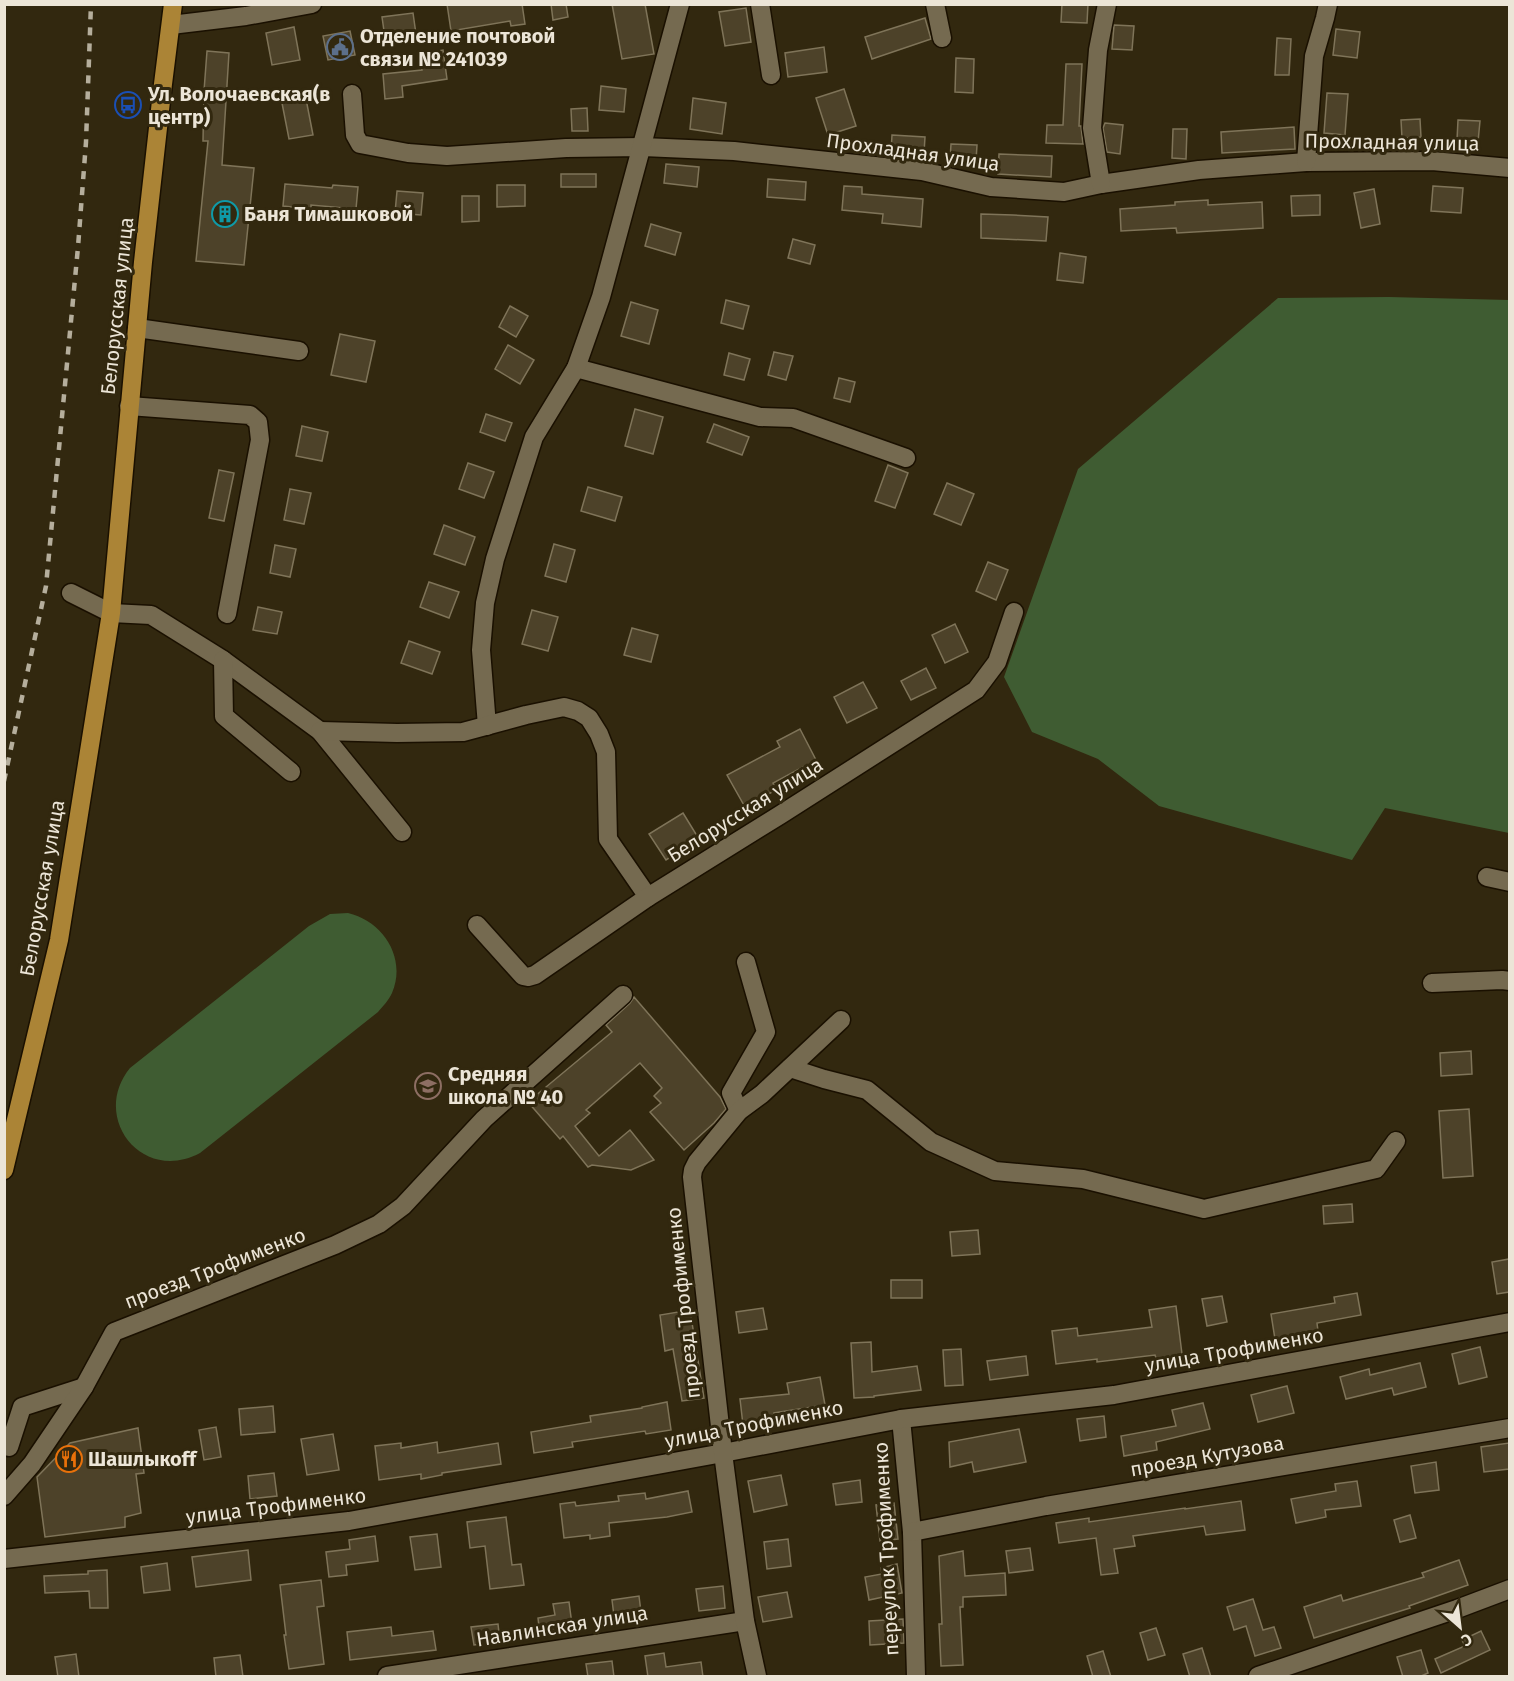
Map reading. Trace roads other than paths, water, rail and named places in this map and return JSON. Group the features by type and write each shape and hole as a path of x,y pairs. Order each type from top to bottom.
{"main road":[{"name":"Белорусская улица","path":"4,1170 58,940 111,613 129,406 160,103 173,4"}],"street":[{"path":"171,25 246,16 312,4"},
{"path":"487,726 481,650 486,603 495,559 534,437 576,368 601,297 680,4"},
{"path":"760,4 771,75"},
{"path":"934,4 942,38"},
{"path":"1101,184 1092,128 1098,50 1107,4"},
{"path":"1306,162 1314,56 1328,4"},
{"name":"Прохладная улица","path":"352,94 355,135 360,144 408,153 447,156 566,148 643,147 734,151 922,171 991,187 1064,192 1101,184 1199,170 1306,162 1432,161 1509,168"},
{"path":"137,328 299,351"},
{"path":"576,368 760,417 793,418 906,458"},
{"path":"129,406 250,415 258,422 260,440 227,614"},
{"path":"71,593 111,613 151,615 223,660 320,731 402,832"},
{"name":"Белорусская улица","path":"477,925 523,976 535,975 648,897 976,690 997,662 1014,612"},
{"path":"223,660 224,716 291,772"},
{"path":"320,731 463,732 564,707 578,711 589,718 606,752 608,838 648,897"},
{"path":"1487,877 1509,882"},
{"path":"739,1111 731,1093 766,1032 746,962"},
{"path":"1432,983 1509,981"},
{"name":"проезд Трофименко","path":"4,1496 32,1464 84,1387 114,1332 335,1245 379,1224 403,1206 484,1119 623,995"},
{"name":"проезд Трофименко","path":"757,1677 745,1621 723,1453 692,1177 697,1162 739,1111 762,1094 841,1020"},
{"path":"790,1068 867,1090 931,1142 995,1171 1083,1179 1204,1209 1376,1169 1396,1141"},
{"name":"улица Трофименко","path":"4,1559 349,1521 901,1419 1114,1395 1509,1322"},
{"path":"32,1464 7,1446 13,1405 84,1387"},
{"name":"переулок Трофименко","path":"901,1419 912,1532 916,1677"},
{"name":"проезд Кутузова","path":"912,1532 1046,1506 1509,1428"},
{"path":"1258,1677 1508,1593"},
{"name":"Навлинская улица","path":"387,1677 745,1621"}],"railway":[{"path":"4,781 46,586 78,247 86,142 91,4"}],"place":[{"name":"Отделение почтовой связи № 241039","path":"340,47"},
{"name":"Ул. Волочаевская(в центр)","path":"128,105"},
{"name":"Баня Тимашковой","path":"225,214"},
{"name":"Средняя школа № 40","path":"428,1086"},
{"name":"Шашлыкоff","path":"69,1459"}]}
